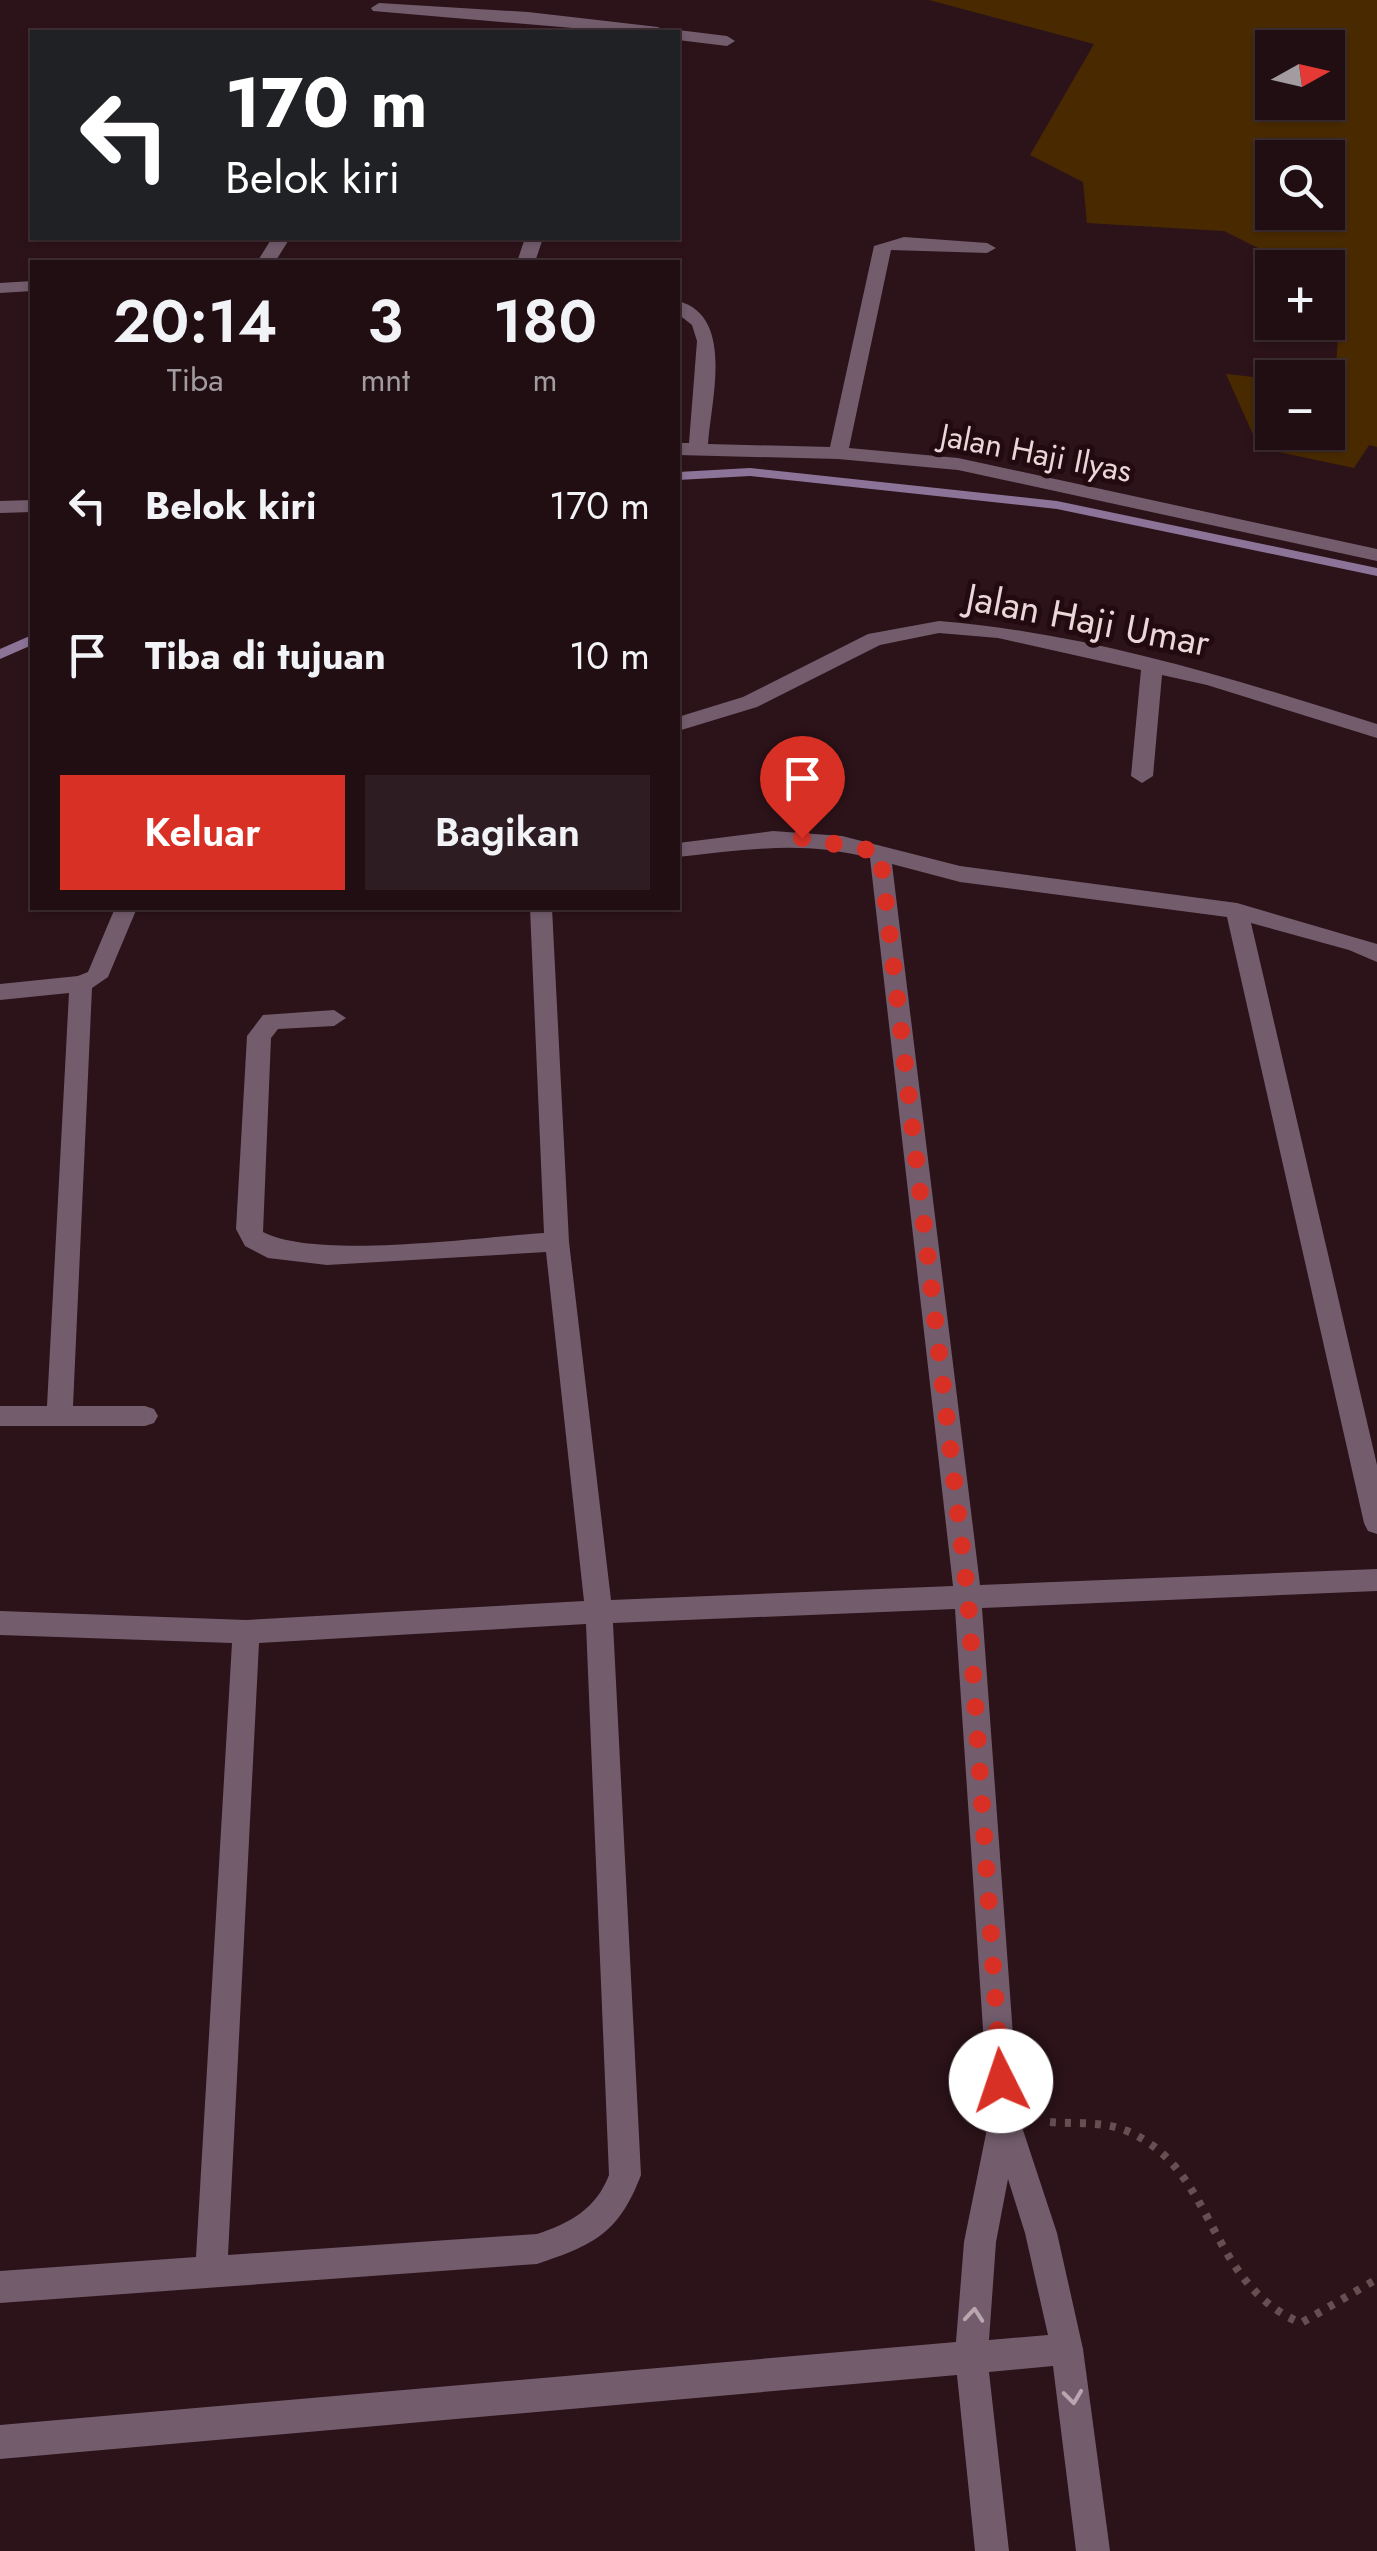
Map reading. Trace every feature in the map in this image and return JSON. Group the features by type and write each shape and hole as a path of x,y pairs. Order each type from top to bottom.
{"street":[{"path":"378,10 528,17 641,30"},
{"path":"680,35 727,41"},
{"path":"838,453 883,246 904,242 986,248"},
{"path":"0,288 30,286"},
{"path":"680,307 700,322 706,341 688,448"},
{"name":"Jalan Haji Ilyas","path":"688,448 838,453 958,464 1377,555"},
{"path":"0,507 30,506"},
{"name":"Jalan Haji Umar","path":"680,723 750,702 831,658 875,640 938,627 998,632 1262,692 1377,730"},
{"path":"1142,776 1152,667"},
{"path":"680,850 802,838 880,852 960,874 1238,912 1358,944 1377,954"},
{"path":"880,852 968,1598 1004,2118 1041,2233 1067,2350 1093,2551"},
{"path":"0,992 81,984 102,971 125,910"},
{"path":"0,2288 537,2249 573,2237 599,2222 618,2200 625,2174 599,1612 557,1242 540,910"},
{"path":"1238,912 1377,1524"},
{"path":"59,1418 81,984"},
{"path":"334,1018 271,1021 259,1036 248,1229 254,1239 277,1251 327,1256 557,1242"},
{"path":"0,1416 145,1416"},
{"path":"0,1624 246,1632 599,1612 1377,1580"},
{"path":"211,2270 246,1632"},
{"path":"992,2551 971,2357 980,2242 1004,2118"},
{"path":"0,2442 1067,2350"}],"path":[{"path":"1004,2118 1126,2130 1160,2149 1191,2184 1244,2278 1272,2310 1301,2322 1324,2316 1366,2281 1377,2279"}],"shaded area":[{"path":"929,0 1377,0 1377,447 1369,445 1354,468 1268,450 1345,450 1345,360 1336,360 1338,340 1345,340 1345,250 1262,250 1224,231 1087,223 1083,182 1030,155 1094,44"},
{"path":"1226,374 1255,377 1255,439"}],"waterway":[{"path":"680,476 750,472 1057,505 1377,572"},
{"path":"0,654 30,641"}],"route":[{"path":"802,838 880,852 968,1598 1001,2081"}]}
